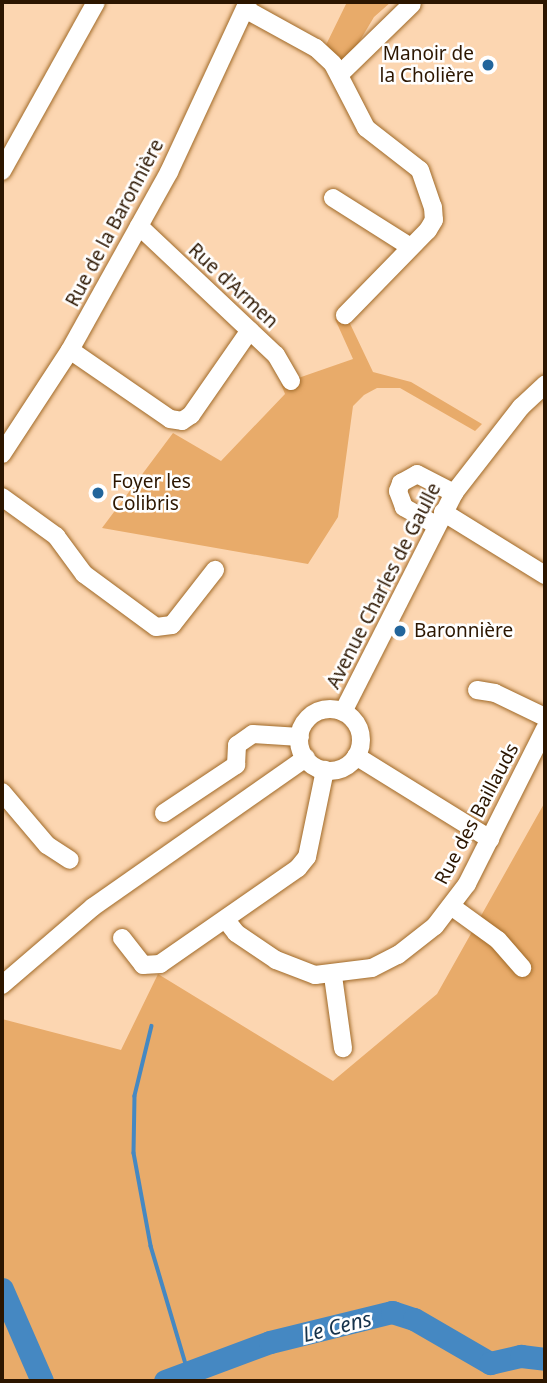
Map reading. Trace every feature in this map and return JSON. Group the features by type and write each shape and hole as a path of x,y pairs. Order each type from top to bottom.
{"street":[{"path":"2,171 96,2"},
{"path":"340,74 412,4"},
{"path":"246,5 316,47 340,74 351,105 366,128 420,170 434,220 345,316"},
{"name":"Rue de la Baronnière","path":"2,454 70,351 139,226 246,5"},
{"path":"333,198 409,246"},
{"name":"Rue d'Armen","path":"139,226 276,355 291,382"},
{"path":"70,351 170,419 181,421 191,415 250,330"},
{"name":"Avenue Charles de Gaulle","path":"343,712 454,493 521,407 545,385"},
{"path":"454,493 417,474 401,483 398,491 404,507 440,519 545,575"},
{"path":"2,497 56,536 85,574 156,627 172,625 215,570"},
{"path":"477,690 495,693 545,717"},
{"path":"317,712 343,712 359,731 356,756 344,767 325,770 306,758 300,737 305,722 317,712"},
{"name":"Rue des Baillauds","path":"226,920 236,933 276,960 315,975 333,976 372,968 398,956 435,926 451,906 489,839 545,729"},
{"path":"164,813 236,765 237,745 253,734 300,737"},
{"path":"356,756 489,839"},
{"path":"2,985 93,907 306,758"},
{"path":"122,938 143,965 152,967 226,920 298,868 307,857 325,770"},
{"path":"2,792 47,845 70,860"},
{"path":"451,906 498,940 522,968"},
{"path":"333,976 343,1048"}],"shaded area":[{"path":"347,2 391,2 374,17 340,74 324,49"},
{"path":"344,311 373,372 411,382 482,424 475,431 400,388 377,388 364,395 353,406 338,517 308,564 102,528 173,433 221,461 285,394 281,384 353,359 335,319"},
{"path":"545,802 545,1381 2,1381 2,1019 121,1050 158,974 333,1081 437,994"}],"waterway":[{"path":"152,1026 135,1096 134,1153 151,1246 189,1374"},
{"name":"Le Cens","path":"2,1289 42,1381"},
{"name":"Le Cens","path":"165,1381 270,1342 392,1312 414,1319 490,1363 521,1356 545,1359"},
{"path":"537,1355 545,1352"}],"place":[{"name":"Manoir de la Cholière","path":"488,65"},
{"name":"Foyer les Colibris","path":"98,493"},
{"name":"Baronnière","path":"400,631"}]}
